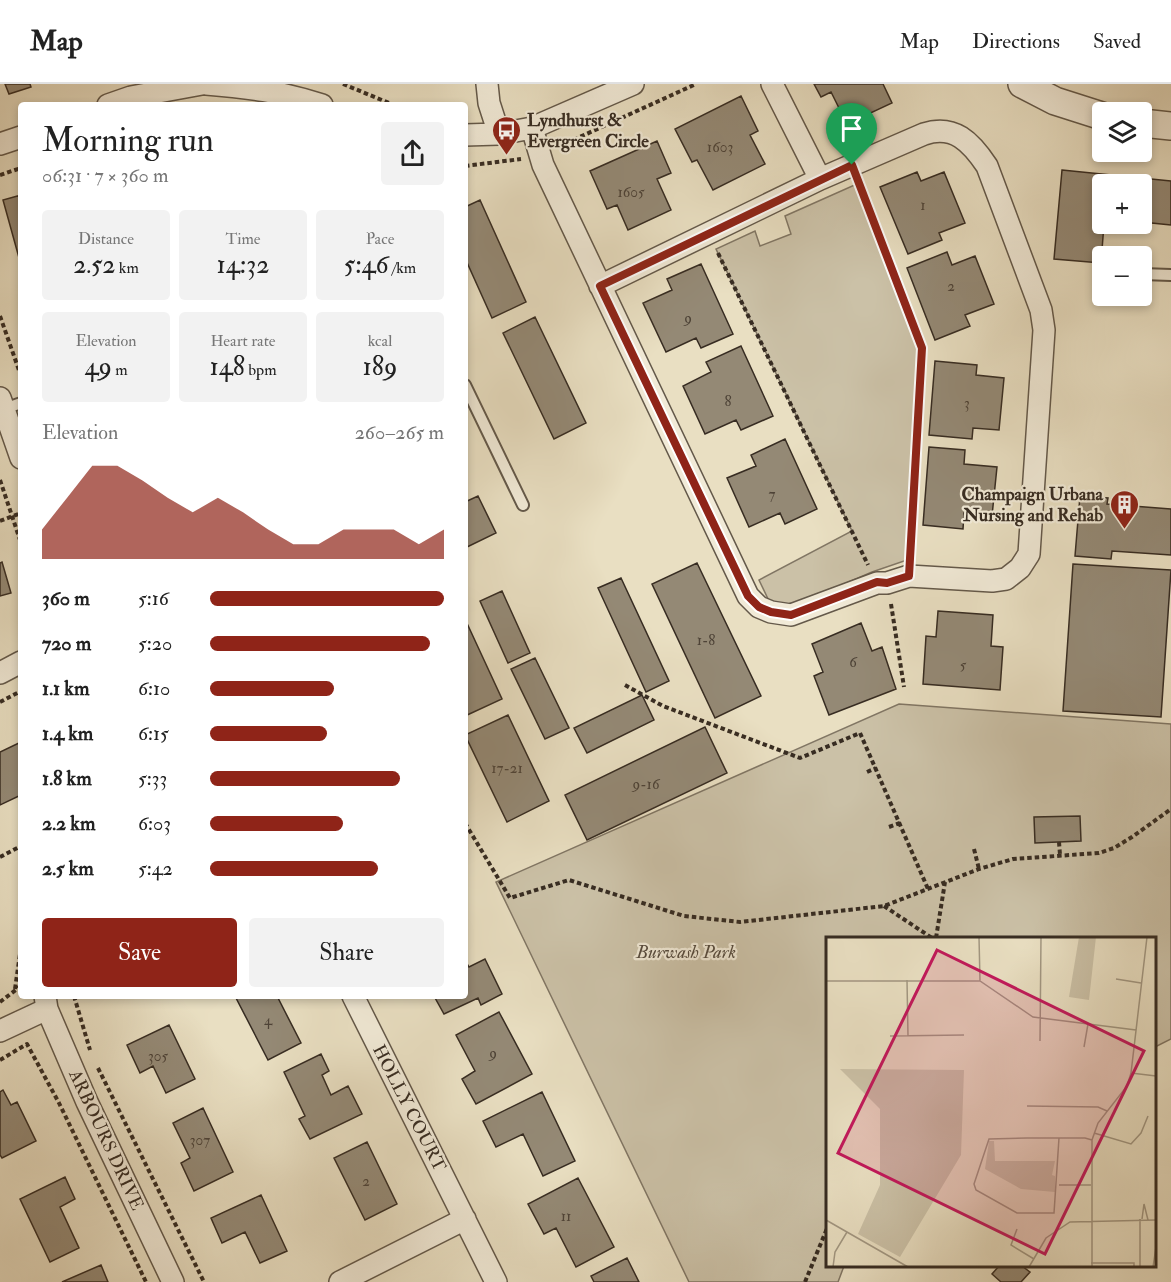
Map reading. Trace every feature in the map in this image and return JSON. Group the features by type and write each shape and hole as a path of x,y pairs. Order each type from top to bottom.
{"street":[{"path":"112,102 129,90 204,84 289,94 313,102"},
{"path":"486,84 489,103 499,134"},
{"path":"468,135 499,134 532,128 633,84"},
{"path":"772,84 820,179"},
{"path":"1023,84 1055,101 1092,113"},
{"path":"1152,124 1171,126"},
{"path":"532,128 543,165 600,286 748,596 759,607 771,612 791,615 882,583 909,576 992,581 1006,579 1020,568 1029,554 1044,330 1041,309 987,166 974,147 958,136 948,131 937,130 852,165 600,286"},
{"path":"0,144 18,138"},
{"path":"8,403 18,445"},
{"path":"0,673 18,664"},
{"name":"HOLLY COURT","path":"355,999 496,1282"},
{"path":"0,1031 46,1002"},
{"name":"ARBOURS DRIVE","path":"46,1002 87,1102 173,1282"},
{"path":"340,1282 465,1219"}],"lane":[{"path":"1152,274 1171,275"},
{"path":"468,391 523,506"}],"path":[{"path":"343,84 387,102"},
{"path":"551,150 696,84"},
{"path":"468,166 522,159"},
{"path":"852,165 922,348 909,576"},
{"path":"0,175 18,169"},
{"path":"709,233 882,583 904,687"},
{"path":"0,316 18,367"},
{"path":"0,480 18,533"},
{"path":"0,521 18,514"},
{"path":"625,685 663,706 800,758 860,734 928,889"},
{"path":"0,702 18,693"},
{"path":"867,772 876,768"},
{"path":"468,828 510,898 569,880 684,916 740,922 884,906 979,869 1013,859 1099,853 1114,848 1132,837 1171,809"},
{"path":"890,827 900,823"},
{"path":"1059,842 1060,855"},
{"path":"0,857 18,848"},
{"path":"974,849 979,869"},
{"path":"934,937 945,882"},
{"path":"884,906 931,937"},
{"path":"15,989 18,968"},
{"path":"0,1002 18,988"},
{"path":"75,999 91,1053"},
{"path":"0,1060 27,1044 59,1103 146,1282"},
{"path":"96,1064 204,1282"},
{"path":"805,1282 826,1231"}],"green space":[{"path":"859,183 922,348 910,559 872,572 791,607 770,603 759,580 852,531 716,249 755,231 760,246 791,234 785,216"},
{"name":"Burwash Park","path":"899,704 1171,724 1171,1039 1156,1046 1156,937 826,937 826,1267 844,1267 838,1282 689,1282 496,882"}],"building":[{"path":"5,84 30,84 31,87 9,94"},
{"path":"814,84 883,84 892,103 847,124 831,92 821,97"},
{"path":"741,96 758,131 750,135 765,164 713,190 697,160 692,162 675,129"},
{"path":"657,141 671,173 657,179 671,210 628,230 617,205 607,209 590,171"},
{"path":"1062,170 1102,174 1092,174 1092,234 1103,234 1102,246 1092,246 1092,262 1054,259"},
{"path":"917,172 921,181 944,172 965,223 939,233 942,240 908,254 880,187"},
{"path":"1152,179 1171,181 1171,225 1152,223"},
{"path":"18,196 18,254 3,200"},
{"path":"480,200 526,302 492,318 468,265 468,206"},
{"path":"947,252 952,265 975,256 994,304 965,315 970,326 935,340 907,268"},
{"path":"701,264 733,334 701,348 696,338 666,352 643,303 672,290 667,279"},
{"path":"535,317 586,423 554,439 503,333"},
{"path":"741,346 773,416 741,430 736,420 705,434 683,386 711,372 706,362"},
{"path":"935,361 977,365 976,375 1004,378 999,430 973,428 972,439 929,435"},
{"path":"785,439 817,509 785,524 780,513 749,527 727,478 756,466 751,455"},
{"path":"929,447 965,450 964,464 997,467 992,516 964,513 963,529 923,525"},
{"path":"478,496 496,533 468,547 468,501"},
{"name":"Champaign Urbana Nursing and Rehab","path":"1080,496 1108,498 1107,504 1171,509 1171,555 1112,551 1111,559 1075,556"},
{"path":"2,562 11,593 0,596 0,563"},
{"path":"697,563 761,696 715,718 652,584"},
{"path":"1073,564 1171,570 1161,717 1063,711"},
{"path":"621,578 669,681 646,692 598,588"},
{"path":"502,591 530,653 508,663 480,601"},
{"path":"938,611 993,615 991,646 1003,647 1000,690 923,684 926,636 936,637"},
{"path":"861,623 872,651 882,647 896,689 829,715 814,676 823,672 812,644"},
{"path":"468,625 502,699 468,715"},
{"path":"535,658 569,728 545,739 511,669"},
{"path":"642,695 654,720 587,753 574,728"},
{"path":"508,715 549,801 507,822 468,741 468,734"},
{"path":"705,727 727,773 587,840 565,795"},
{"path":"18,743 18,796 0,805 0,752"},
{"path":"1080,816 1081,841 1035,843 1034,817"},
{"path":"485,959 502,994 481,1005 478,998 444,1014 436,999 468,999 468,965 469,967"},
{"path":"237,999 279,999 301,1043 268,1060"},
{"path":"499,1012 532,1074 476,1104 462,1079 475,1071 456,1035"},
{"path":"169,1025 195,1079 166,1093 153,1066 140,1073 127,1045"},
{"path":"321,1054 329,1071 322,1075 331,1095 348,1086 362,1114 310,1139 299,1119 305,1116 284,1072"},
{"path":"3,1090 11,1105 17,1102 36,1141 2,1158 0,1155 0,1092"},
{"path":"542,1092 575,1161 543,1176 523,1134 496,1147 483,1121"},
{"path":"203,1108 233,1172 194,1191 181,1163 190,1158 173,1123"},
{"path":"367,1142 397,1204 365,1220 334,1158"},
{"path":"65,1177 75,1199 60,1207 79,1248 50,1262 20,1199"},
{"path":"578,1178 614,1247 576,1267 556,1228 544,1234 528,1204"},
{"path":"261,1195 287,1251 260,1263 245,1232 222,1243 211,1218"},
{"path":"627,1258 639,1282 594,1282 591,1276"},
{"path":"101,1265 108,1282 62,1282"},
{"path":"998,1267 1023,1267 1030,1272 1021,1282 1001,1282 992,1274"}],"place":[{"name":"Lyndhurst & Evergreen Circle","path":"506,156"},
{"name":"Champaign Urbana Nursing and Rehab","path":"1124,530"}],"route":[{"path":"852,165 922,348 909,576 887,583 877,582 791,615 771,612 759,607 748,596 600,286 852,165"}]}
